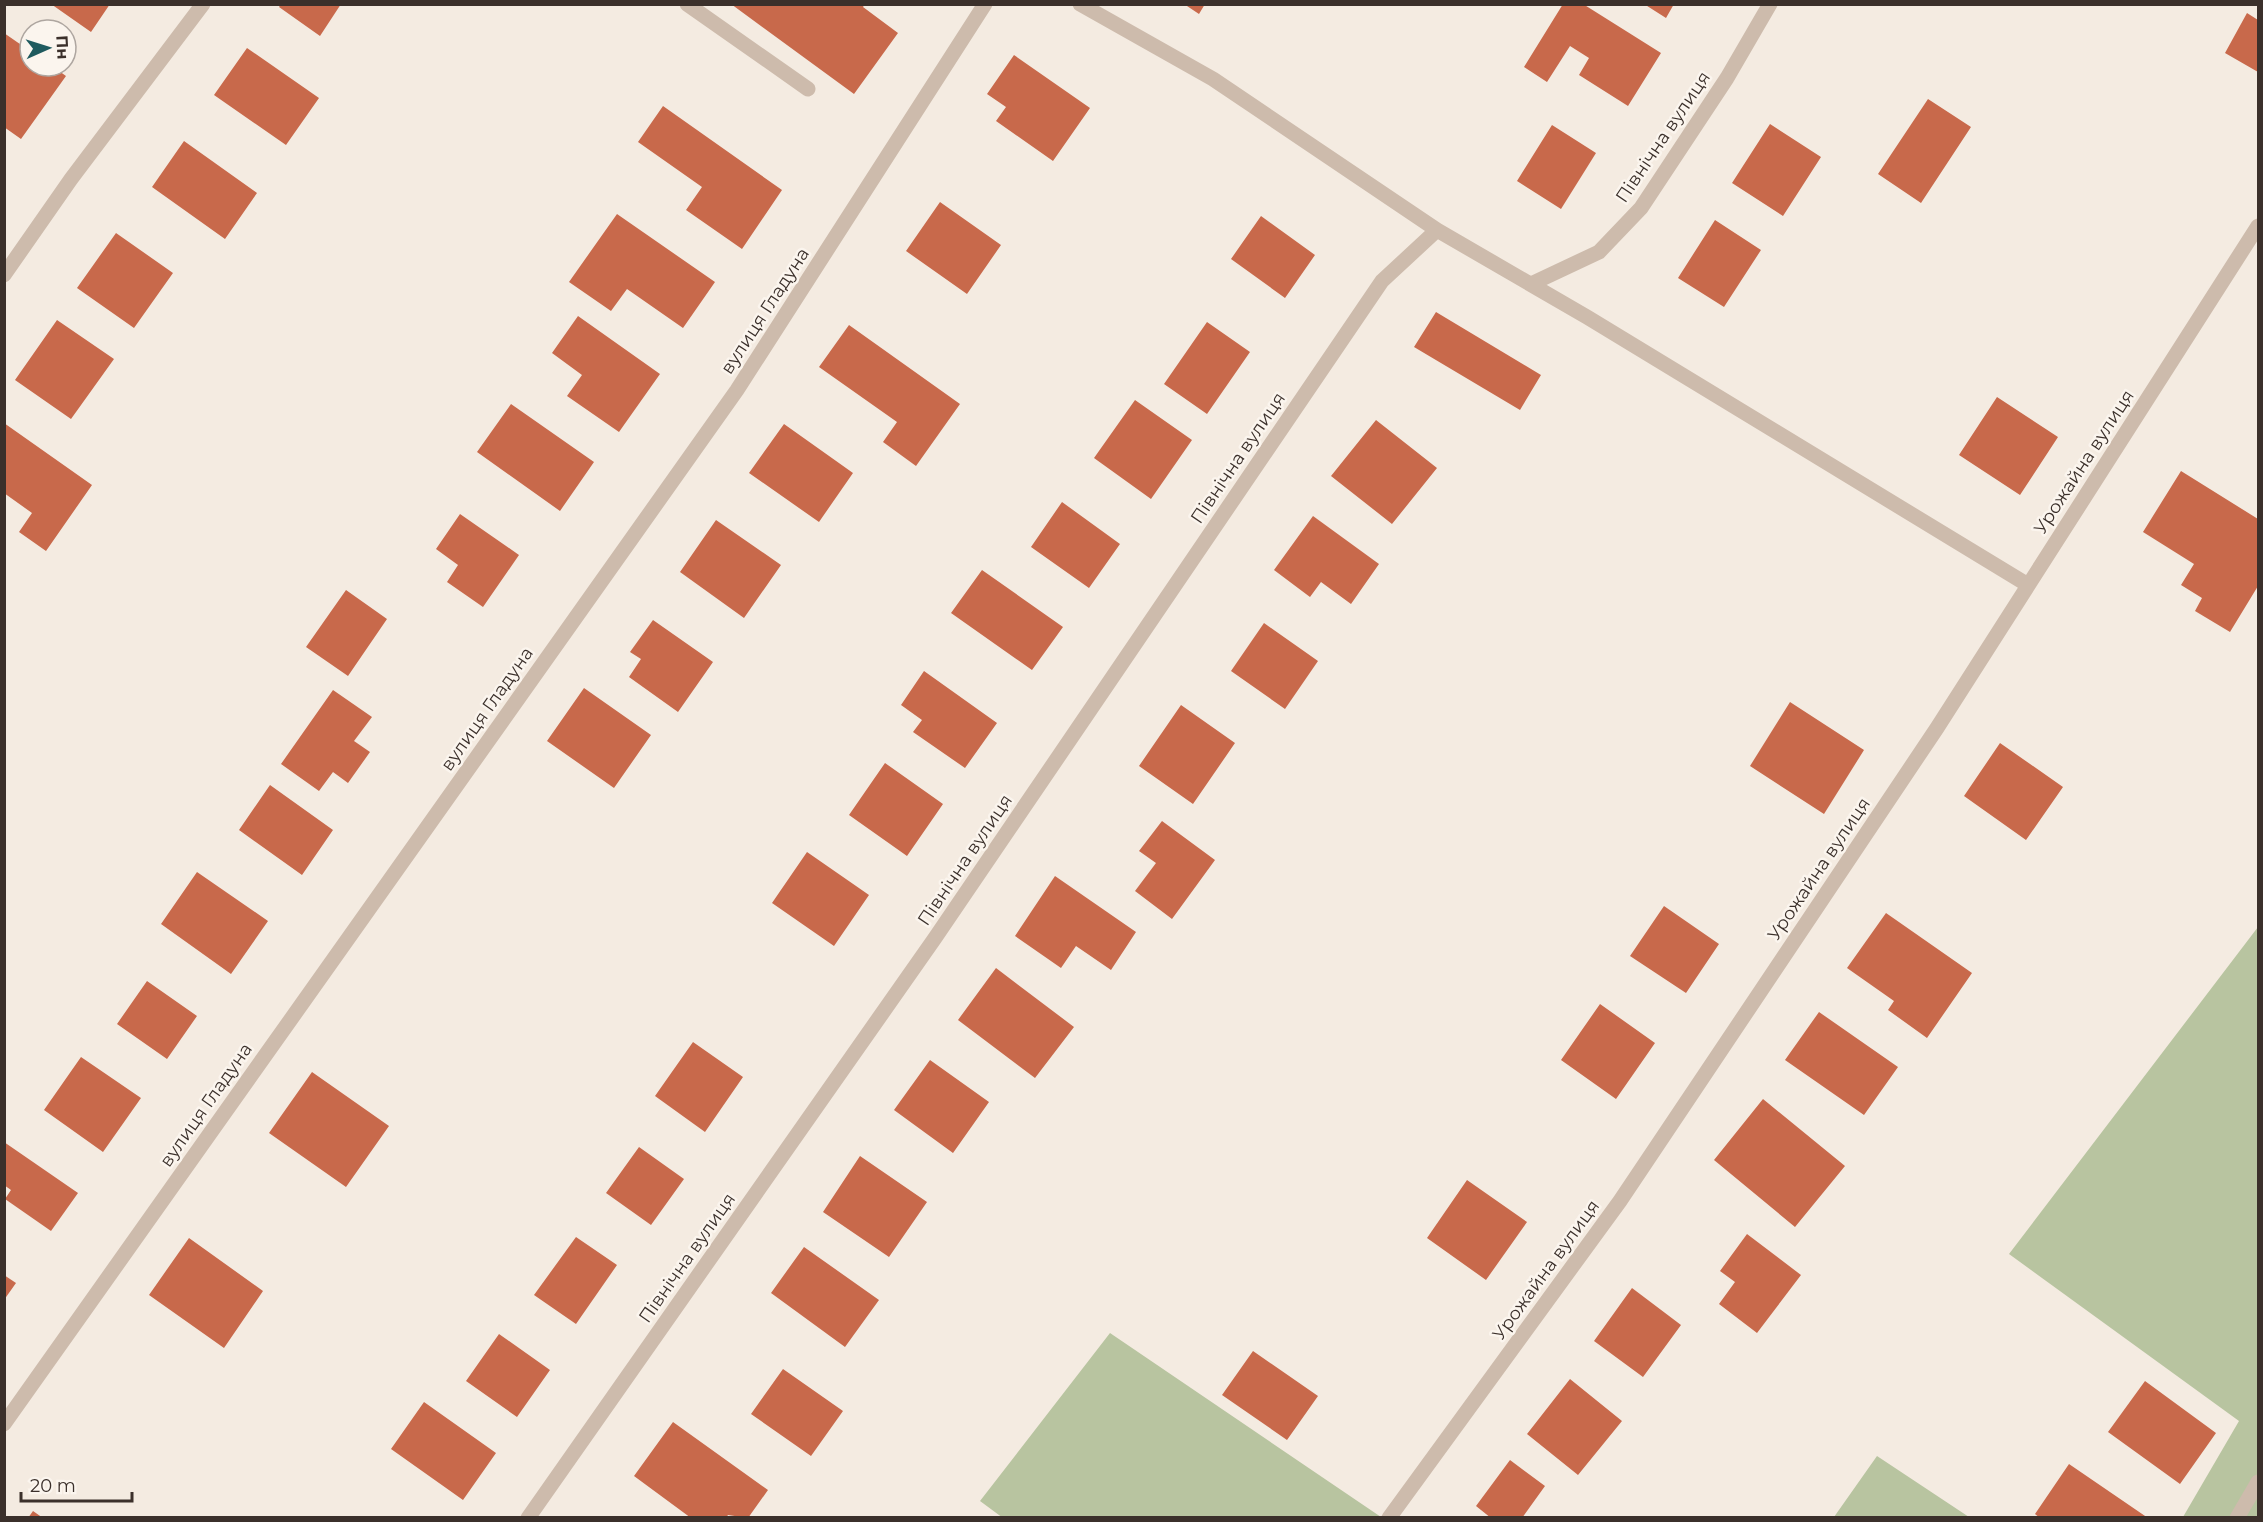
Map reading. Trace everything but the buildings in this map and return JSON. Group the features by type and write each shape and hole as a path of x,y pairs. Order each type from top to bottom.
{"street":[{"path":"4,275 71,179 202,4"},
{"path":"687,4 808,89"},
{"name":"вулиця Гладуна","path":"4,1424 737,390 985,4"},
{"path":"1080,4 1213,79 1437,230 1531,284 2028,585"},
{"name":"Північна вулиця","path":"1531,284 1599,252 1641,208 1727,78 1770,4"},
{"name":"Урожайна вулиця","path":"1389,1518 1620,1201 1937,728 2259,226"},
{"name":"Північна вулиця","path":"528,1518 935,938 1382,281 1437,230"},
{"path":"2237,1518 2259,1482"}],"green space":[{"path":"2258,927 2258,1517 2183,1517 2239,1421 2009,1254"},
{"path":"1110,1333 1381,1517 1003,1518 980,1501"},
{"path":"1877,1456 1969,1517 1834,1517"}]}
